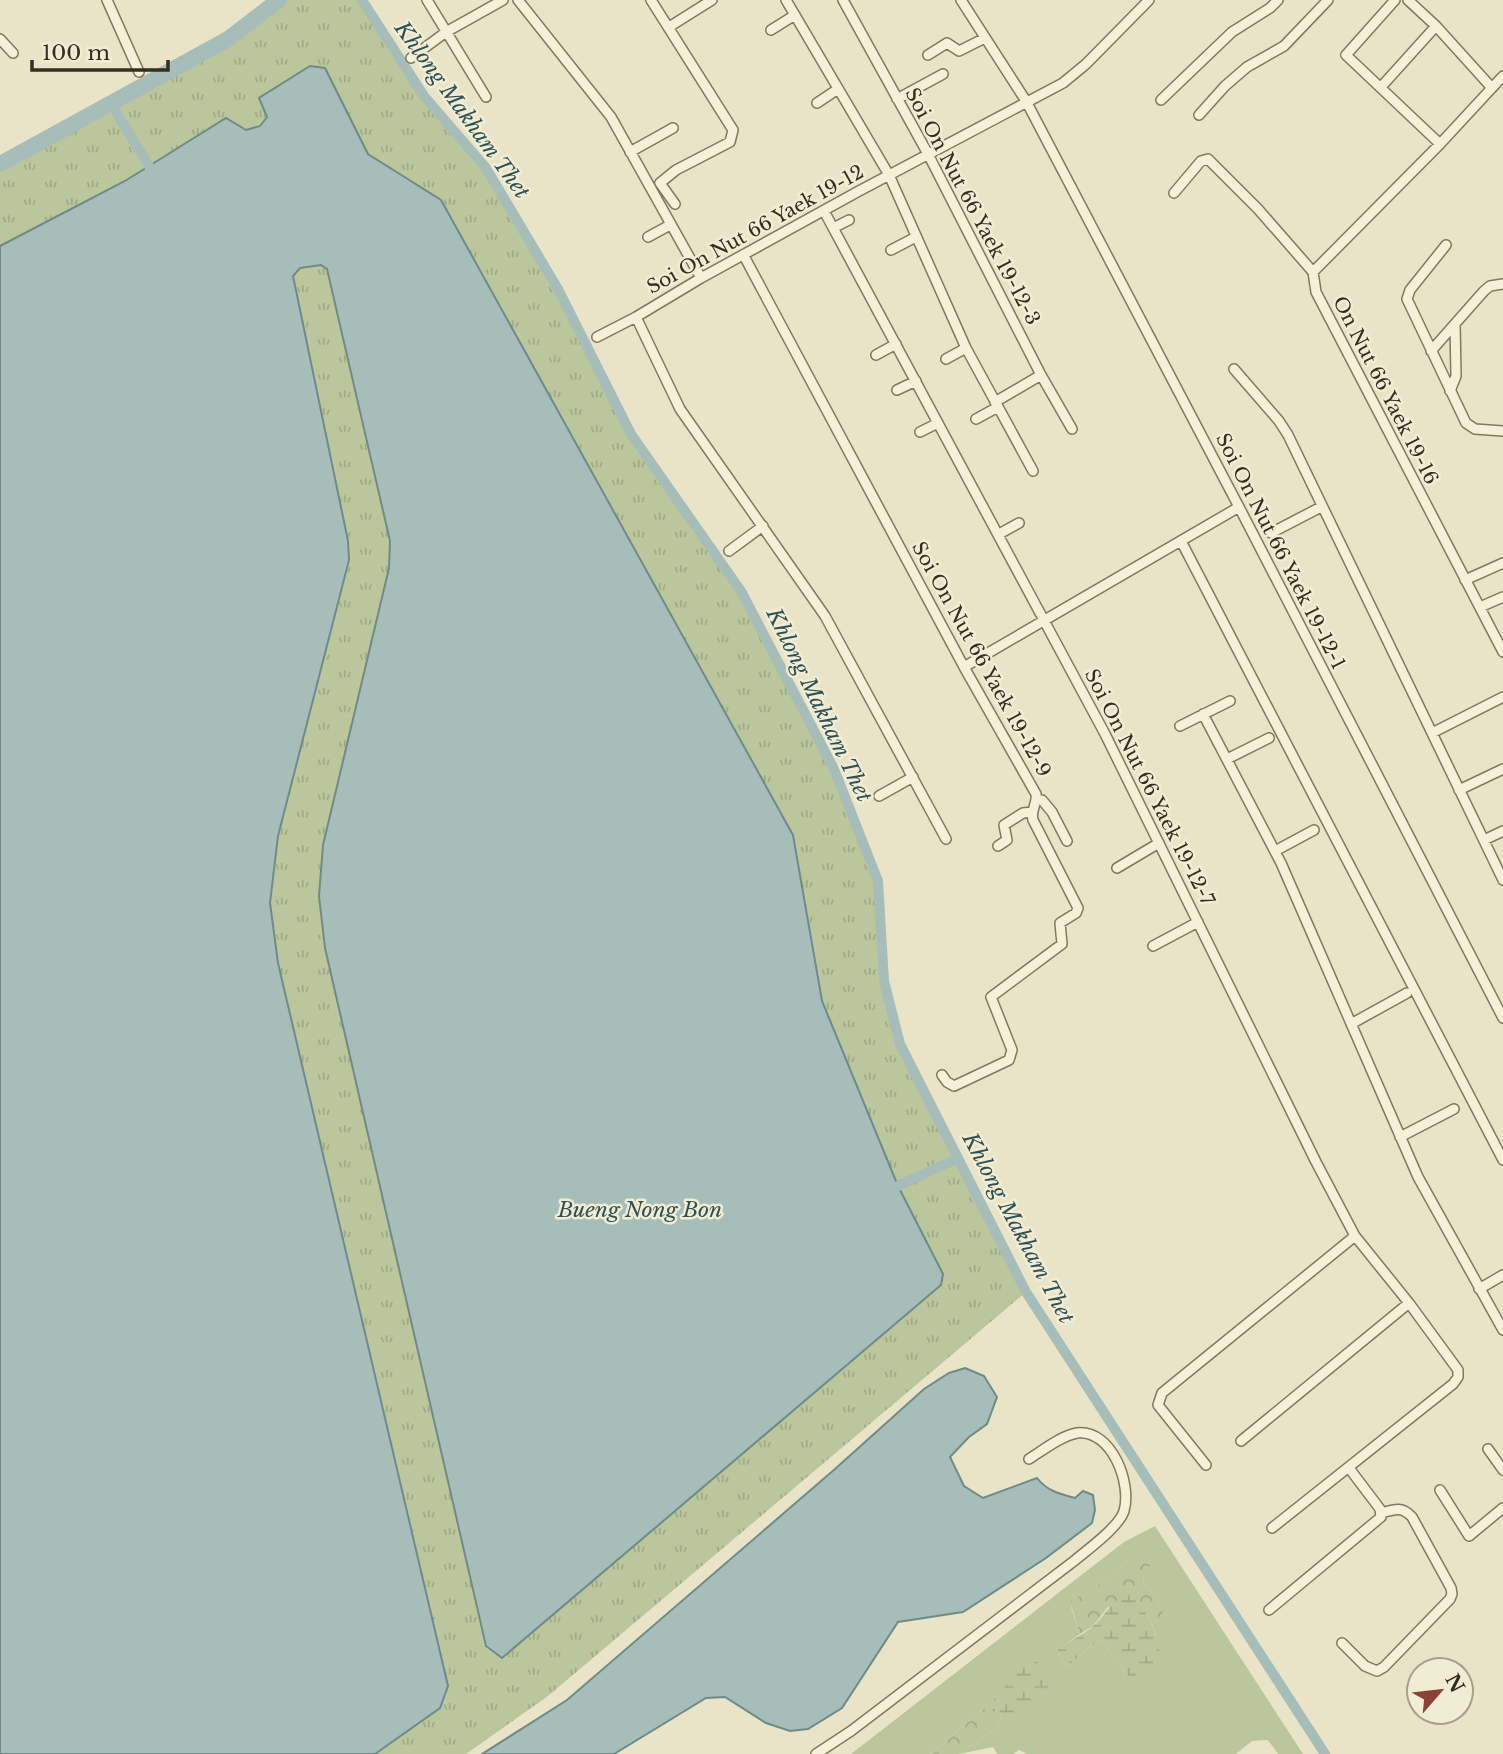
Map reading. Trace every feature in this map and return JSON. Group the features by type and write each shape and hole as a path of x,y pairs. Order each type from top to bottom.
{"street":[{"path":"107,0 139,72"},
{"path":"427,0 486,97"},
{"path":"411,58 446,32 503,0"},
{"path":"518,0 611,117 701,278"},
{"path":"651,0 733,130 730,142 688,164 660,183 675,204"},
{"path":"669,27 712,0"},
{"path":"786,0 889,175 966,348 1033,471"},
{"name":"Soi On Nut 66 Yaek 19-12-3","path":"843,0 928,154 1041,375 1072,429"},
{"name":"Soi On Nut 66 Yaek 19-12-1","path":"961,0 1026,101 1503,1018"},
{"name":"Soi On Nut 66 Yaek 19-12","path":"946,839 825,616 680,409 636,317 701,278 1063,83 1149,0"},
{"path":"1161,100 1232,32 1278,0"},
{"path":"1199,115 1225,86 1247,67 1284,46 1328,0"},
{"path":"1395,0 1346,55 1440,144"},
{"path":"1408,0 1436,26 1492,88"},
{"path":"771,30 795,16"},
{"path":"1381,87 1436,26"},
{"path":"928,55 947,43 960,51 985,38"},
{"path":"0,40 13,53"},
{"path":"897,99 943,74"},
{"path":"1174,193 1201,161 1208,159 1258,209 1313,272 1503,76"},
{"path":"817,103 838,89"},
{"path":"630,152 673,128"},
{"name":"Soi On Nut 66 Yaek 19-12-7","path":"824,211 1045,620 1355,1236 1458,1370 1458,1377 1453,1384 1349,1468"},
{"path":"833,228 849,220"},
{"path":"649,237 670,225"},
{"path":"891,250 916,237"},
{"path":"1446,245 1407,295 1466,424 1470,427 1503,431"},
{"name":"Soi On Nut 66 Yaek 19-12-9","path":"744,256 964,667 1036,794 1037,800 1032,812"},
{"name":"On Nut 66 Yaek 19-16","path":"1313,272 1316,292 1503,652"},
{"path":"1431,351 1485,290 1490,286 1503,284"},
{"path":"597,337 636,317"},
{"path":"1451,391 1456,376 1455,324"},
{"path":"876,355 896,344"},
{"path":"946,359 966,348"},
{"path":"1234,369 1279,421 1503,880"},
{"path":"976,419 1041,375"},
{"path":"897,390 916,381"},
{"path":"920,432 938,423"},
{"path":"964,667 1239,507"},
{"path":"1271,533 1321,507"},
{"path":"999,534 1019,523"},
{"path":"729,551 763,526"},
{"path":"1181,541 1503,1160"},
{"path":"1465,580 1503,564"},
{"path":"1480,607 1503,597"},
{"path":"1432,733 1503,697"},
{"path":"1180,726 1230,701"},
{"path":"1203,714 1275,851 1418,1177 1503,1330"},
{"path":"1227,759 1269,738"},
{"path":"1459,790 1503,769"},
{"path":"878,796 912,777"},
{"path":"1037,800 1042,800 1048,806 1067,841"},
{"path":"942,1075 954,1086 1009,1060 1012,1050 992,997 1062,944 1060,923 1078,911 1033,820 1032,812 1023,813 1003,825 1007,840 998,846"},
{"path":"1275,851 1314,831"},
{"path":"1484,840 1503,831"},
{"path":"1117,869 1159,843"},
{"path":"1153,946 1198,922"},
{"path":"1351,1024 1407,993"},
{"path":"1400,1137 1454,1109"},
{"path":"1206,1465 1158,1405 1163,1393 1355,1236"},
{"path":"1479,1289 1503,1275"},
{"path":"1241,1441 1409,1303"},
{"path":"816,1754 860,1724 1074,1561 1109,1531 1124,1514 1124,1480 1105,1444 1092,1434 1076,1433 1030,1459"},
{"path":"1488,1448 1503,1470"},
{"path":"1272,1528 1349,1468 1381,1513"},
{"path":"1440,1490 1469,1536 1503,1508"},
{"path":"1269,1610 1376,1522 1381,1513 1399,1508 1405,1510 1412,1517 1452,1594 1440,1610 1377,1671 1365,1666 1342,1643"}],"green space":[{"name":"Bueng Nong Bon","path":"279,0 362,0 424,96 486,168 558,289 631,434 741,591 834,769 878,881 884,981 900,1044 1026,1292 548,1696 466,1754 0,1754 0,164 228,39"},
{"path":"1155,1526 1303,1754 1278,1754 1268,1740 1252,1741 1236,1754 1027,1754 1019,1750 1013,1754 997,1754 993,1747 959,1754 997,1728 1001,1718 994,1709 983,1709 930,1754 851,1754 1124,1542","holes":["1129,1560 1144,1576 1143,1583 1160,1605 1158,1621 1152,1625 1156,1635 1130,1678 1101,1641 1091,1646 1067,1667 1057,1650 1080,1634 1071,1607"]},
{"path":"1141,1554 1150,1566 1150,1572 1144,1576 1143,1583 1164,1610 1158,1621 1152,1625 1146,1613 1108,1607 1093,1626 1080,1634 1070,1602"},
{"path":"1135,1594 1158,1640 1159,1659 1155,1666 1130,1678 1101,1641 1091,1646 1067,1667 1057,1650 1091,1628 1119,1599"},
{"path":"1036,1661 1052,1682 1050,1688 1034,1707 1020,1718 1006,1724 994,1700 995,1694 1024,1667"},
{"path":"983,1709 995,1709 1001,1718 997,1728 959,1754 930,1754"}],"water":[{"name":"Bueng Nong Bon","path":"310,66 325,68 368,154 441,200 793,835 822,1001 898,1186 943,1274 941,1285 502,1658 486,1646 325,948 319,896 323,845 389,568 390,541 327,269 321,265 300,268 293,276 348,541 349,560 278,836 270,903 278,963 448,1686 440,1708 375,1754 0,1754 0,246 125,181 226,118 246,130 260,126 267,117 259,98"},
{"path":"965,1368 984,1376 997,1397 987,1424 969,1437 950,1457 964,1486 983,1498 1037,1478 1049,1489 1069,1497 1075,1498 1083,1491 1093,1495 1095,1510 1092,1523 1046,1558 963,1612 898,1622 842,1708 808,1729 790,1731 766,1723 725,1697 706,1698 614,1754 482,1754 567,1700 924,1389 949,1373"}],"waterway":[{"path":"0,164 228,39 279,0"},
{"name":"Khlong Makham Thet","path":"362,0 424,96 486,168 558,289 631,434 741,591 834,769 878,881 884,981 900,1044 1026,1292 1325,1754"},
{"path":"111,104 149,166"},
{"path":"898,1186 958,1158"}]}
